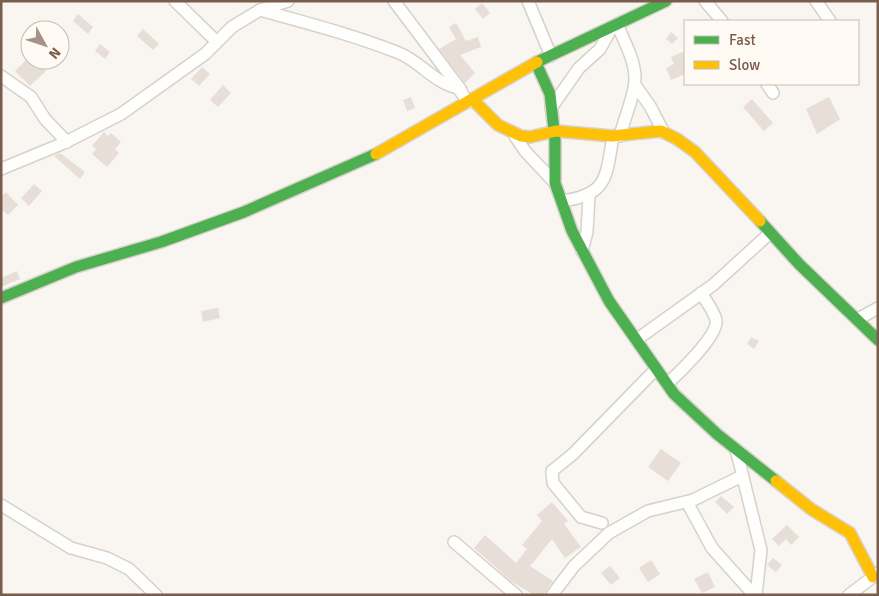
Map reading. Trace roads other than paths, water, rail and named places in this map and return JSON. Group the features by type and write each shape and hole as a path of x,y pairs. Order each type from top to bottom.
{"street":[{"path":"176,1 217,42"},
{"path":"1,169 67,142 129,108 169,81 217,42 232,27 260,10 288,1"},
{"path":"394,1 470,101 505,132 515,136 540,136 554,131 616,136 649,130 664,133 702,158 798,263 878,340"},
{"path":"528,1 551,56"},
{"path":"1,298 76,267 161,242 244,212 373,156 536,63 666,1"},
{"path":"706,1 721,20"},
{"path":"816,1 829,20"},
{"path":"260,10 326,28 402,54 436,80 462,91"},
{"path":"614,26 630,53 635,85 664,133"},
{"path":"551,108 579,68 600,49 614,26"},
{"path":"536,63 550,94 554,131 555,182 572,231 596,279 674,394 736,449 811,509 850,533 876,575 849,595"},
{"path":"1,76 31,98 50,125 67,142"},
{"path":"562,201 589,196 599,187 635,85"},
{"path":"515,136 525,151 555,182"},
{"path":"582,251 588,232 589,196"},
{"path":"636,340 713,285 770,233"},
{"path":"667,384 708,340 714,329 716,320 700,293"},
{"path":"858,319 878,308"},
{"path":"602,523 581,517 553,483 552,471 573,454 656,369"},
{"path":"736,449 761,550 755,595"},
{"path":"552,595 574,566 609,533 648,511 687,502 742,476"},
{"path":"687,502 712,548 755,595"},
{"path":"1,505 71,548 107,558 129,569 156,595"},
{"path":"454,542 516,595"}]}
